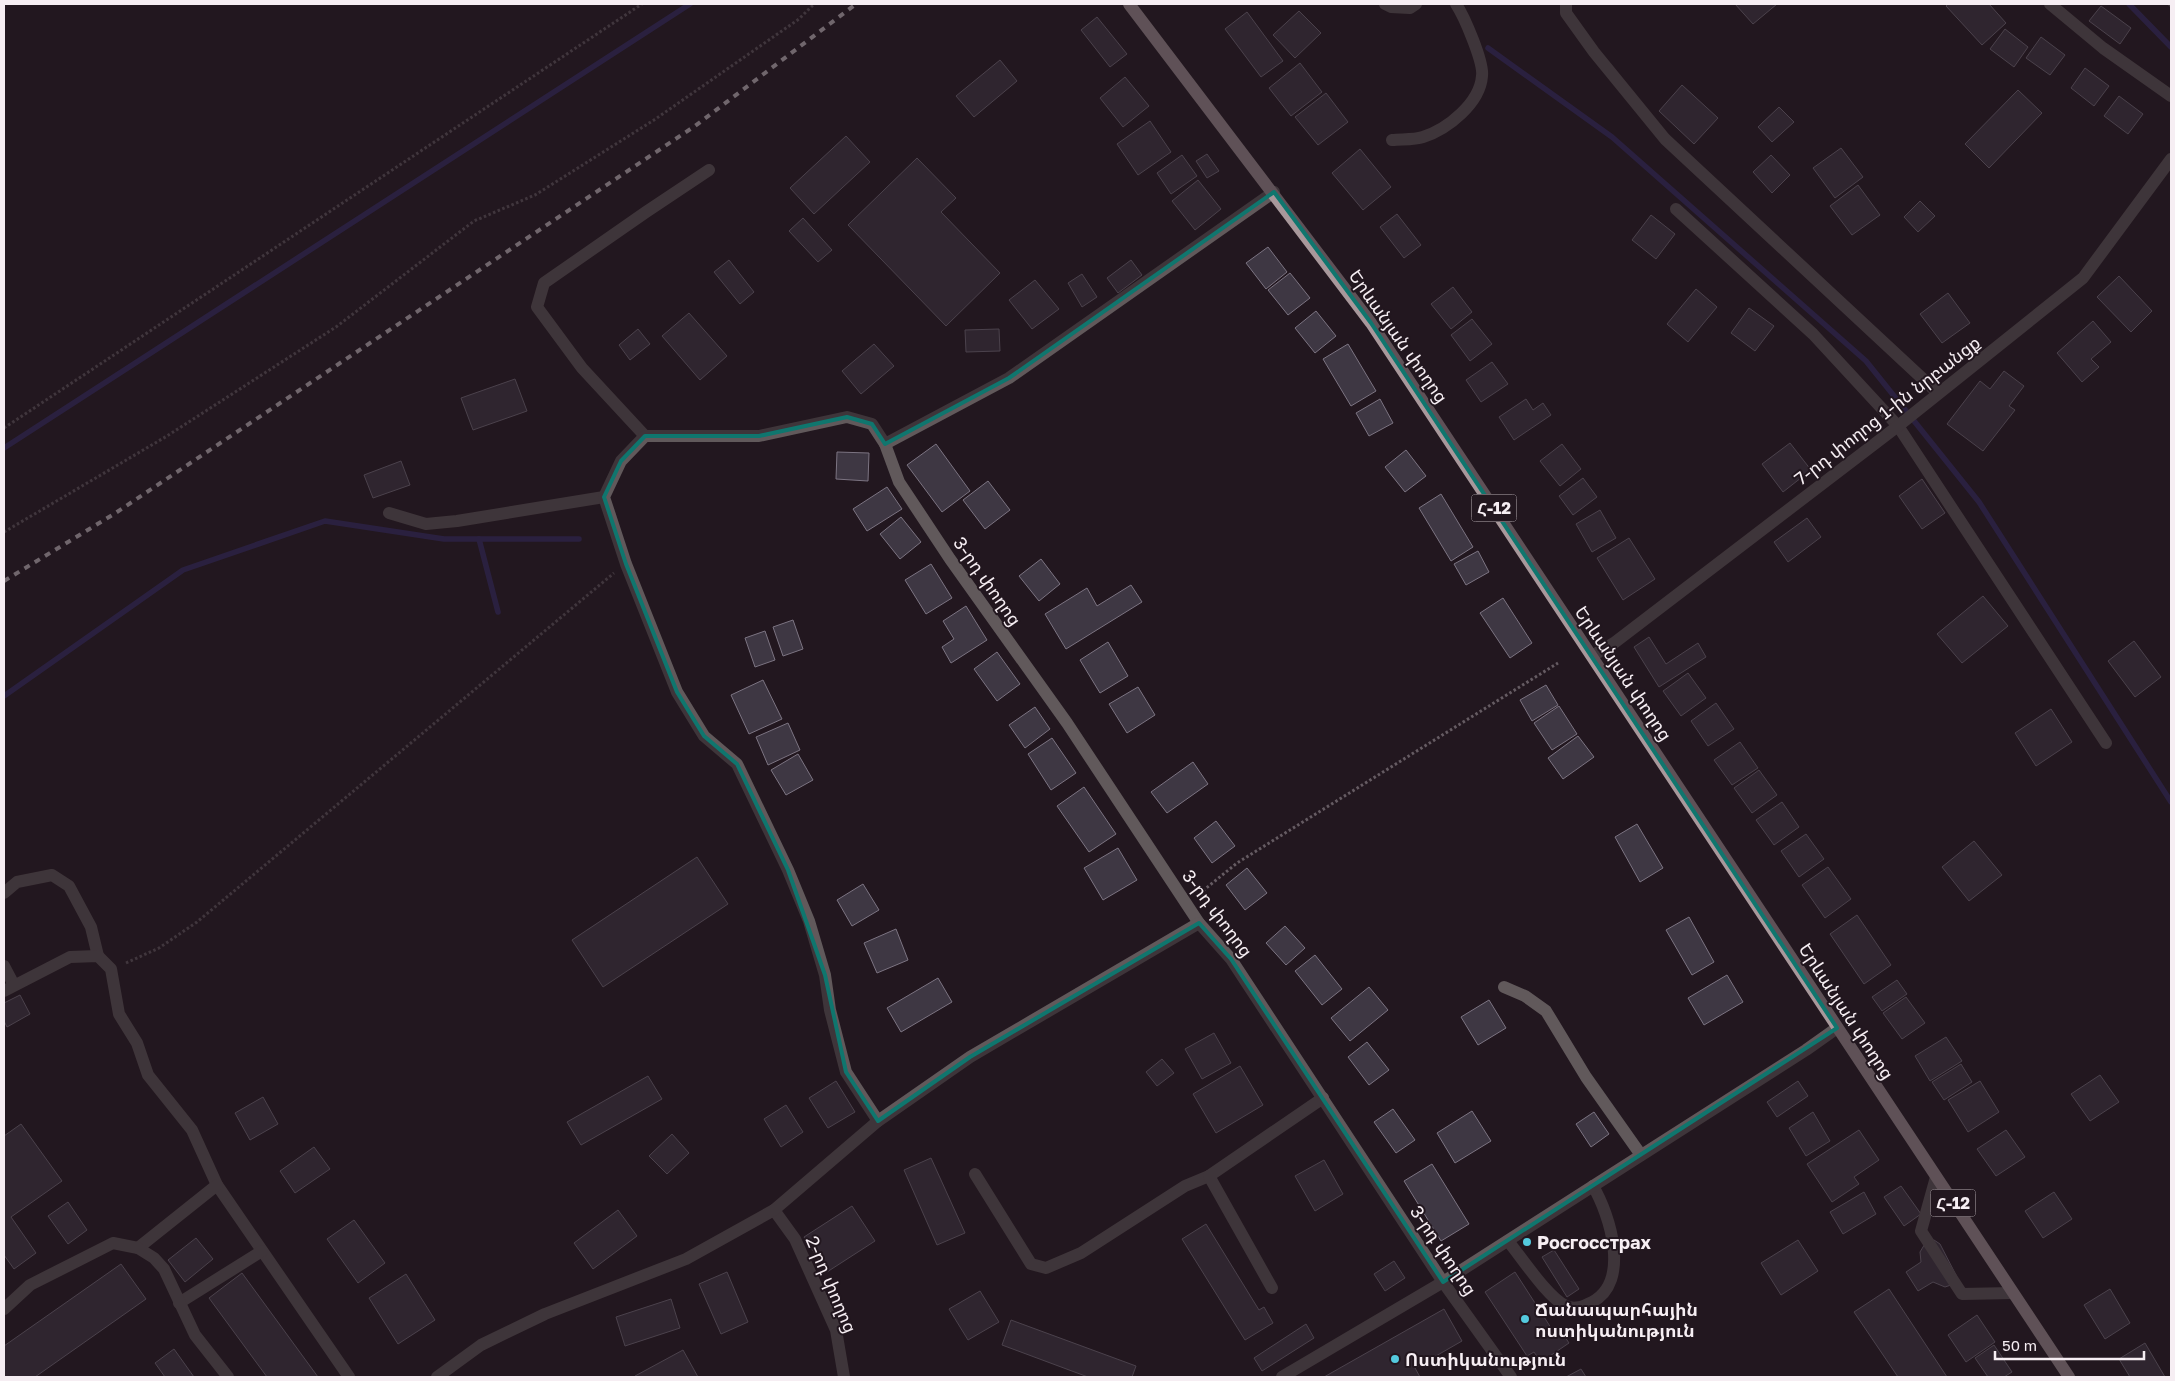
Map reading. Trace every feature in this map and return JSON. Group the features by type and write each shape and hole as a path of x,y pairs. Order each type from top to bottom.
{"main road":[{"name":"Երևանյան փողոց","path":"1129,4 1274,192 1371,323 2069,1377"}],"street":[{"path":"1385,4 1391,7 1410,8 1416,4"},
{"path":"1392,140 1423,137 1446,125 1475,100 1483,75 1466,19 1456,4"},
{"path":"1566,4 1566,14 1594,52 1665,138 1938,392"},
{"path":"2050,4 2103,48 2171,96"},
{"name":"7-րդ փողոց 1-ին նրբանցք","path":"1592,656 1614,642 1917,412 1938,392 2083,278 2171,159"},
{"path":"709,170 544,283 538,307 582,368 645,436 621,461 604,498 626,564 677,692 704,736 737,764 788,870 809,921 825,975 830,1010 846,1072 878,1121"},
{"path":"885,444 1008,378 1274,192"},
{"path":"1676,209 1813,334 1901,424 2106,743"},
{"name":"3-րդ փողոց","path":"645,436 759,436 847,418 872,424 885,444 904,490 1067,723 1199,923 1231,958 1444,1282 1510,1377"},
{"path":"389,514 426,524 457,522 604,498"},
{"path":"4,893 17,882 52,875 69,886 91,927 98,956 111,969 119,1014 137,1043 148,1075 192,1130 216,1184 349,1377"},
{"path":"437,1377 481,1345 545,1314 686,1259 774,1210 878,1121 970,1057 1199,923"},
{"path":"4,966 9,988 70,957 98,956"},
{"path":"1504,987 1525,996 1546,1011 1586,1077 1642,1155"},
{"path":"1282,1377 1444,1282 1806,1050 1837,1028"},
{"path":"975,1174 1031,1264 1046,1268 1081,1254 1185,1186 1209,1176 1323,1098"},
{"path":"1209,1176 1272,1288"},
{"path":"1936,1177 1921,1231 1951,1278 1962,1294 2013,1293"},
{"path":"138,1248 216,1184"},
{"path":"1508,1241 1555,1300 1568,1308 1581,1307 1596,1300 1607,1287 1614,1270 1612,1236 1602,1200 1593,1186"},
{"name":"2-րդ փողոց","path":"774,1210 796,1239 836,1330 844,1377"},
{"path":"4,1309 30,1285 113,1243 138,1248 154,1258 164,1269 195,1335 228,1377"},
{"path":"179,1302 262,1251"}],"path":[{"path":"4,428 642,4"},
{"path":"4,532 167,436 336,327 474,221 535,195 654,120 799,19 814,4"},
{"path":"111,969 159,948 197,922 626,564"},
{"path":"1187,904 1237,863 1558,663"}],"highlighted area":[{"path":"1274,192 1371,323 1837,1028 1443,1282 1231,959 1199,923 970,1057 878,1121 846,1072 825,975 788,870 737,764 704,736 677,692 626,564 604,497 621,461 645,436 759,436 847,417 872,424 885,444 1009,378"}],"building":[{"path":"1735,4 1777,4 1753,24"},
{"path":"1948,4 1989,4 2006,23 1982,45 1946,6"},
{"path":"2101,6 2131,28 2120,44 2089,21"},
{"path":"1299,11 1321,33 1295,58 1273,35"},
{"path":"1247,12 1283,61 1261,77 1225,29"},
{"path":"1097,17 1127,54 1110,67 1081,30"},
{"path":"2005,29 2028,47 2014,67 1990,49"},
{"path":"2041,37 2065,55 2050,75 2026,58"},
{"path":"1000,60 1017,81 974,117 956,96"},
{"path":"1300,63 1322,92 1291,116 1269,88"},
{"path":"2085,68 2109,86 2094,106 2071,88"},
{"path":"1125,77 1149,106 1123,127 1100,98"},
{"path":"1682,85 1718,118 1694,144 1659,111"},
{"path":"2018,90 2042,113 1989,168 1965,144"},
{"path":"1326,93 1348,122 1318,145 1295,117"},
{"path":"2119,96 2143,114 2128,134 2104,116"},
{"path":"1779,107 1794,122 1772,142 1758,127"},
{"path":"1150,121 1171,152 1138,175 1117,144"},
{"path":"846,136 870,162 814,214 790,188"},
{"path":"1841,148 1863,177 1835,198 1813,168"},
{"path":"1360,149 1391,187 1363,210 1332,173"},
{"path":"1207,154 1219,171 1207,178 1196,161"},
{"path":"1182,155 1197,176 1171,194 1157,173"},
{"path":"1771,155 1790,175 1772,193 1753,172"},
{"path":"917,158 956,198 941,212 1000,273 946,326 848,225"},
{"path":"1198,180 1221,209 1195,230 1172,201"},
{"path":"1858,185 1880,215 1852,235 1830,206"},
{"path":"1920,201 1935,216 1918,232 1904,217"},
{"path":"1397,214 1421,245 1404,258 1380,227"},
{"path":"1651,215 1675,234 1656,259 1632,240"},
{"path":"803,218 832,250 818,262 789,231"},
{"path":"1268,247 1287,272 1266,289 1246,263"},
{"path":"729,260 754,292 740,304 714,272"},
{"path":"1131,260 1142,275 1118,293 1107,278"},
{"path":"1290,273 1310,298 1288,315 1268,290"},
{"path":"1082,274 1097,297 1082,307 1068,283"},
{"path":"2119,276 2152,311 2131,332 2097,297"},
{"path":"1035,280 1059,309 1032,329 1009,300"},
{"path":"1453,287 1472,312 1451,329 1431,304"},
{"path":"1696,289 1717,307 1688,342 1667,324"},
{"path":"1948,293 1970,323 1942,343 1920,314"},
{"path":"1749,308 1774,326 1755,351 1731,333"},
{"path":"1316,311 1336,336 1315,353 1295,328"},
{"path":"689,313 727,356 700,380 662,336"},
{"path":"1472,319 1492,344 1470,361 1451,335"},
{"path":"2093,321 2111,342 2091,359 2099,367 2082,382 2057,353"},
{"path":"638,329 650,344 630,360 619,345"},
{"path":"999,329 1000,351 966,352 965,330"},
{"path":"874,344 894,366 861,394 842,371"},
{"path":"1348,344 1376,391 1351,406 1323,359"},
{"path":"1492,362 1508,384 1481,402 1466,380"},
{"path":"2004,371 2024,386 2009,406 2015,410 1983,451 1947,424 1980,381 1990,389"},
{"path":"515,379 527,411 473,430 461,398"},
{"path":"1380,399 1393,423 1369,436 1356,413"},
{"path":"1526,399 1533,410 1543,403 1551,415 1514,440 1499,417"},
{"path":"1790,443 1811,470 1783,492 1762,464"},
{"path":"936,444 970,491 942,512 907,465"},
{"path":"1562,444 1581,469 1560,486 1540,461"},
{"path":"1406,450 1426,476 1405,492 1385,467"},
{"path":"837,452 869,453 868,481 836,479"},
{"path":"401,461 410,485 373,498 364,475"},
{"path":"1583,478 1597,497 1573,515 1559,496"},
{"path":"1922,479 1945,513 1922,529 1899,496"},
{"path":"988,481 1010,510 985,529 963,500"},
{"path":"887,487 902,509 867,531 853,509"},
{"path":"1441,494 1473,547 1451,561 1419,508"},
{"path":"1600,510 1616,538 1592,552 1576,524"},
{"path":"901,517 921,542 900,559 880,534"},
{"path":"1807,518 1821,537 1788,562 1774,542"},
{"path":"1629,538 1655,579 1623,600 1597,558"},
{"path":"1478,551 1489,572 1466,585 1454,564"},
{"path":"1041,559 1060,584 1039,601 1019,576"},
{"path":"931,564 952,598 926,614 905,580"},
{"path":"1131,585 1142,602 1066,649 1045,614 1087,588 1097,606"},
{"path":"1983,596 2008,626 1962,663 1937,634"},
{"path":"1503,598 1532,643 1510,658 1480,613"},
{"path":"966,606 987,640 951,663 942,647 954,639 943,621"},
{"path":"793,620 803,649 783,656 773,627"},
{"path":"765,631 775,660 755,667 745,638"},
{"path":"1649,637 1666,664 1698,643 1706,657 1659,687 1634,647"},
{"path":"2134,641 2161,677 2135,697 2108,661"},
{"path":"1108,642 1128,676 1100,693 1080,660"},
{"path":"997,652 1020,684 997,701 974,669"},
{"path":"1688,673 1706,698 1681,716 1663,691"},
{"path":"763,680 782,719 749,734 731,695"},
{"path":"1546,685 1558,705 1532,721 1520,700"},
{"path":"1138,687 1155,715 1127,733 1109,704"},
{"path":"1716,703 1734,729 1708,746 1691,721"},
{"path":"1559,706 1577,734 1552,750 1534,723"},
{"path":"1035,707 1050,729 1025,748 1009,725"},
{"path":"2051,709 2072,742 2036,766 2015,733"},
{"path":"788,723 800,750 768,765 756,737"},
{"path":"1578,736 1594,757 1563,779 1548,758"},
{"path":"1052,738 1076,773 1051,790 1028,754"},
{"path":"1740,742 1758,768 1732,785 1714,760"},
{"path":"798,754 813,780 786,795 771,770"},
{"path":"1193,762 1208,784 1167,813 1151,792"},
{"path":"1759,770 1777,795 1752,813 1734,788"},
{"path":"1084,787 1116,834 1089,852 1057,806"},
{"path":"1782,802 1799,827 1774,845 1756,820"},
{"path":"1216,821 1235,846 1212,863 1194,838"},
{"path":"1637,824 1663,868 1640,882 1615,837"},
{"path":"1806,834 1824,859 1799,877 1781,851"},
{"path":"1974,841 2002,875 1969,901 1942,867"},
{"path":"1118,848 1137,880 1103,900 1084,868"},
{"path":"697,857 728,904 603,987 572,940"},
{"path":"1828,867 1851,899 1825,918 1802,885"},
{"path":"1247,868 1267,893 1245,910 1226,885"},
{"path":"863,884 879,910 852,926 837,900"},
{"path":"1857,915 1891,965 1864,984 1830,934"},
{"path":"1689,917 1714,962 1692,975 1666,930"},
{"path":"1285,926 1305,948 1286,965 1266,943"},
{"path":"896,929 908,960 877,973 864,943"},
{"path":"1315,955 1342,989 1322,1005 1295,971"},
{"path":"1727,975 1743,1002 1704,1025 1688,998"},
{"path":"938,978 952,1002 901,1032 887,1008"},
{"path":"1897,980 1907,994 1882,1011 1872,997"},
{"path":"1369,987 1388,1010 1350,1041 1331,1018"},
{"path":"20,995 30,1014 7,1027 4,1021 4,1003"},
{"path":"1906,997 1925,1023 1902,1039 1883,1013"},
{"path":"1489,1000 1506,1028 1478,1045 1461,1017"},
{"path":"1214,1033 1231,1063 1202,1079 1185,1049"},
{"path":"1946,1037 1962,1061 1930,1081 1915,1056"},
{"path":"1367,1042 1389,1070 1369,1085 1348,1057"},
{"path":"1162,1059 1174,1073 1157,1086 1146,1072"},
{"path":"1961,1064 1972,1082 1944,1100 1932,1082"},
{"path":"1240,1066 1263,1105 1216,1133 1193,1094"},
{"path":"2100,1075 2119,1102 2090,1121 2071,1094"},
{"path":"648,1076 662,1099 581,1145 567,1122"},
{"path":"836,1081 855,1112 828,1128 809,1098"},
{"path":"1798,1081 1808,1096 1777,1117 1767,1102"},
{"path":"1980,1081 1999,1112 1968,1132 1948,1100"},
{"path":"263,1097 278,1124 250,1140 235,1113"},
{"path":"786,1105 803,1132 781,1147 764,1119"},
{"path":"1393,1109 1415,1140 1396,1153 1374,1122"},
{"path":"1472,1111 1491,1141 1455,1163 1437,1133"},
{"path":"1594,1112 1609,1134 1591,1147 1576,1124"},
{"path":"1813,1112 1830,1141 1806,1156 1789,1128"},
{"path":"21,1124 62,1181 11,1217 36,1253 14,1269 4,1255 4,1136"},
{"path":"1859,1130 1879,1160 1854,1177 1859,1184 1832,1202 1807,1164"},
{"path":"2006,1130 2025,1157 1996,1176 1977,1149"},
{"path":"672,1134 689,1153 667,1174 649,1156"},
{"path":"314,1147 330,1169 295,1193 280,1171"},
{"path":"931,1158 965,1233 937,1245 904,1170"},
{"path":"1324,1160 1343,1194 1315,1211 1295,1176"},
{"path":"1432,1164 1469,1224 1441,1241 1404,1181"},
{"path":"1901,1186 1921,1214 1904,1226 1884,1197"},
{"path":"1864,1192 1876,1214 1843,1234 1830,1212"},
{"path":"2054,1192 2072,1219 2043,1238 2025,1211"},
{"path":"68,1202 87,1230 68,1244 48,1216"},
{"path":"852,1206 875,1241 827,1272 804,1237"},
{"path":"618,1210 637,1236 593,1269 574,1243"},
{"path":"354,1220 385,1263 358,1283 327,1239"},
{"path":"1206,1224 1259,1310 1264,1307 1273,1323 1245,1340 1182,1239"},
{"path":"196,1238 213,1259 185,1282 168,1260"},
{"path":"1798,1240 1818,1271 1781,1295 1761,1263"},
{"path":"1934,1240 1940,1244 1956,1275 1951,1285 1945,1287 1933,1282 1918,1291 1906,1272 1921,1262 1920,1252 1926,1242"},
{"path":"1554,1250 1579,1289 1567,1297 1542,1257"},
{"path":"1394,1261 1405,1278 1385,1291 1374,1274"},
{"path":"121,1264 146,1299 35,1377 4,1377 4,1346"},
{"path":"727,1272 748,1322 721,1334 699,1284"},
{"path":"1515,1272 1555,1334 1561,1331 1569,1343 1541,1362 1534,1352 1527,1356 1485,1292"},
{"path":"242,1273 318,1377 267,1377 209,1298"},
{"path":"406,1274 435,1320 398,1344 369,1298"},
{"path":"1889,1289 1947,1377 1898,1377 1854,1312"},
{"path":"2110,1289 2130,1323 2105,1339 2084,1305"},
{"path":"980,1291 999,1322 968,1340 949,1309"},
{"path":"671,1299 680,1328 625,1346 616,1317"},
{"path":"1444,1309 1462,1341 1415,1368 1420,1377 1324,1377"},
{"path":"1977,1315 1995,1342 1966,1362 1948,1335"},
{"path":"1011,1320 1136,1366 1132,1377 1088,1377 1002,1345"},
{"path":"1306,1324 1314,1338 1262,1371 1254,1358"},
{"path":"2145,1343 2165,1377 2130,1377 2119,1359"},
{"path":"1994,1345 2012,1372 2004,1377 1988,1377 1975,1358"},
{"path":"174,1349 194,1377 165,1377 155,1363"},
{"path":"683,1350 698,1377 635,1377 635,1376"},
{"path":"1581,1369 1586,1377 1566,1377"}],"waterway":[{"path":"4,448 690,4"},
{"path":"2129,4 2171,47"},
{"path":"1488,48 1612,137 1866,361 1979,502 2171,802"},
{"path":"4,696 183,570 325,521 444,539 579,539"},
{"path":"479,539 498,612"}],"railway":[{"path":"4,581 114,514 695,126 856,4"}],"place":[{"name":"Росгосстрах","path":"1527,1242"},
{"name":"Ճանապարհային ոստիկանություն","path":"1525,1319"},
{"name":"Ոստիկանություն","path":"1395,1359"}]}
